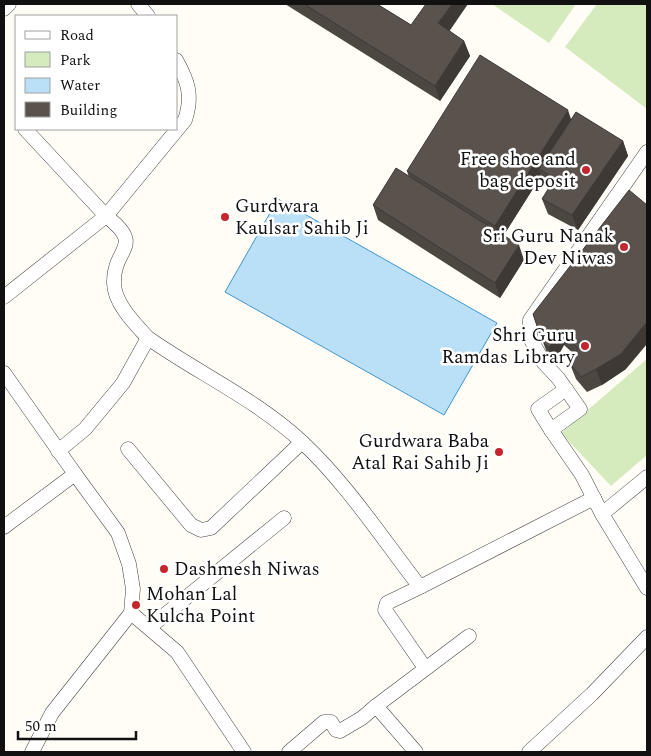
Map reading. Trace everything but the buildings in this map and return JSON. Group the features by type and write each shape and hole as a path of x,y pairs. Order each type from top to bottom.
{"street":[{"path":"4,9 9,4"},
{"path":"138,4 147,15"},
{"path":"178,63 186,76 190,91 190,105 185,120 178,129"},
{"path":"26,130 106,216 122,228 126,236 125,246 115,269 114,284 117,297 134,322 148,338 270,416 302,442 332,473 420,587"},
{"path":"4,298 106,216 177,130"},
{"path":"551,430 580,409 544,363 530,338 530,320 647,152"},
{"path":"58,452 85,429 113,396 123,383 148,338"},
{"path":"4,373 58,452 118,534 129,564 133,588 131,613 52,713 32,752"},
{"path":"566,389 538,409 582,475 602,514 647,588"},
{"path":"128,449 191,525 201,530 210,528 302,442"},
{"path":"4,527 75,474"},
{"path":"602,514 647,476"},
{"path":"425,668 385,610 388,603 594,498"},
{"path":"150,627 284,518"},
{"path":"131,613 178,652 240,751"},
{"path":"289,752 324,722 331,722 336,730 340,731 362,718 469,636"},
{"path":"529,752 592,694 647,637"},
{"path":"376,706 409,750"}],"green space":[{"path":"492,4 576,4 549,43"},
{"path":"597,4 647,4 647,109 565,47"},
{"path":"647,359 647,455 611,486 561,433"}],"water":[{"path":"278,199 497,323 444,415 225,292"}],"place":[{"name":"Free shoe and bag deposit","path":"586,170"},
{"name":"Gurdwara Kaulsar Sahib Ji","path":"225,217"},
{"name":"Sri Guru Nanak Dev Niwas","path":"624,247"},
{"name":"Shri Guru Ramdas Library","path":"585,346"},
{"name":"Gurdwara Baba Atal Rai Sahib Ji","path":"499,452"},
{"name":"Dashmesh Niwas","path":"164,569"},
{"name":"Mohan Lal Kulcha Point","path":"136,605"}]}
